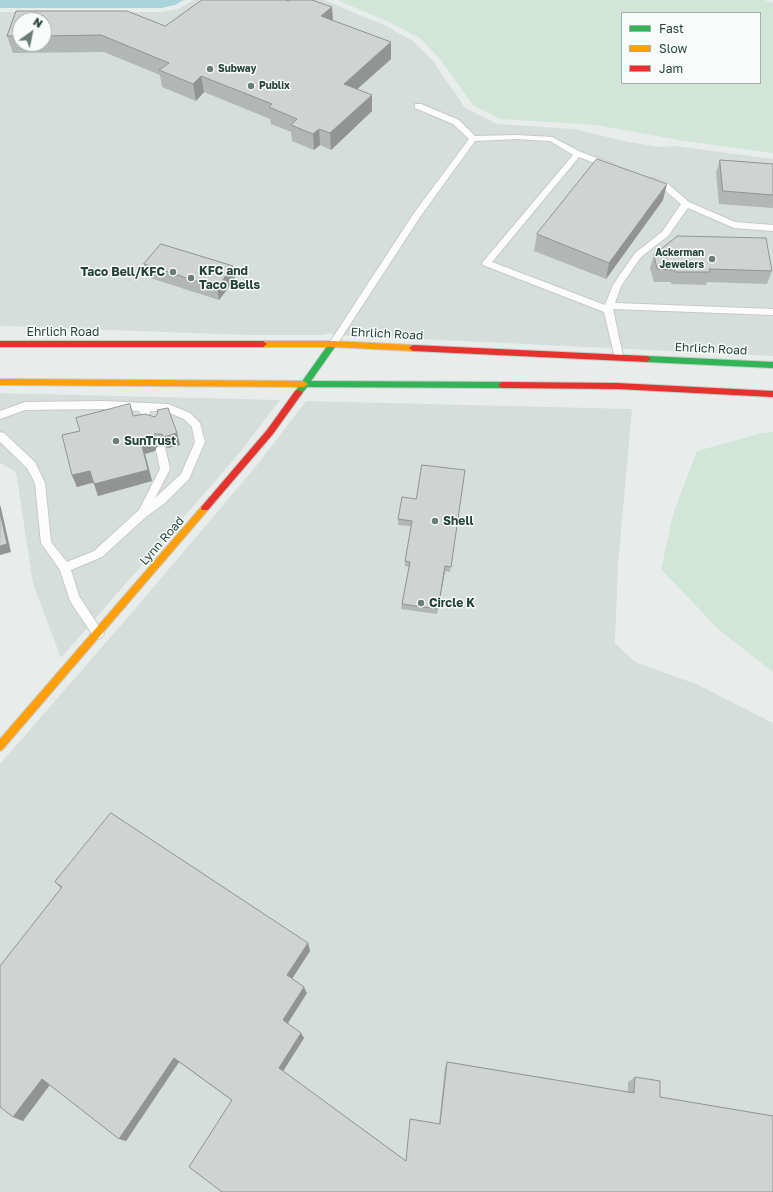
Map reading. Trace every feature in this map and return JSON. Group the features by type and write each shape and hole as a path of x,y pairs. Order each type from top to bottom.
{"main road":[{"name":"Ehrlich Road","path":"0,344 333,344 618,356 773,365"},
{"name":"Lynn Road","path":"0,746 247,460 305,384 333,344"},
{"path":"0,382 617,386 773,394"}],"lane":[{"path":"418,106 456,122 473,139 552,139 578,154 621,170"},
{"path":"333,344 417,215 473,139"},
{"path":"578,154 486,263 609,308 773,312"},
{"path":"642,178 664,185 686,204 734,225 773,228"},
{"path":"618,356 609,308 617,285 638,256 665,234 686,204"},
{"path":"0,415 25,406 103,405 142,408 165,407 186,416 197,426 200,442 185,476 161,500 143,513 98,554 65,568"},
{"path":"142,408 151,418"},
{"path":"0,436 31,465 40,483 46,543 65,568 74,598 98,634"},
{"path":"143,513 165,469 161,450"}],"shaded area":[{"path":"194,0 324,0 384,25 413,41 433,61 465,108 497,124 574,129 624,141 659,147 676,146 773,159 773,356 337,335 329,333 324,335 246,335 0,326 0,12 12,12 12,52 52,52 52,12 162,12 178,9"},
{"path":"0,393 280,400 237,456 61,658 33,584 16,472 0,463"},
{"path":"306,401 632,409 618,565 615,643 635,662 696,684 773,723 773,1192 0,1192 0,764 135,609 257,465"}],"green space":[{"path":"337,0 764,0 773,3 773,153 684,141 596,125 500,119 473,105 440,59 420,38 389,22"},
{"path":"773,432 773,672 719,630 661,569 674,511 697,451 762,433"}],"water":[{"path":"0,0 184,0 175,5 162,8 0,8"}],"building":[{"path":"202,0 312,0 332,7 321,16 391,42 344,84 372,95 330,133 319,129 313,134 291,125 297,119 269,107 272,104 201,76 193,84 159,70 169,63 101,35 52,36 52,12 16,12 127,11 165,26"},
{"path":"12,22 12,36 7,36"},
{"path":"597,159 667,184 609,263 537,234"},
{"path":"720,160 773,164 773,195 723,191"},
{"path":"678,236 766,238 772,271 709,269 710,272 675,272 675,270 657,269 654,255"},
{"path":"161,244 233,266 217,288 144,264"},
{"path":"130,404 133,416 145,414 155,417 158,413 157,410 168,408 177,433 164,437 162,434 154,434 151,440 141,442 148,470 94,484 90,471 72,475 62,435 80,431 76,418"},
{"name":"Shell","path":"422,465 465,470 451,567 445,566 438,609 402,604 410,562 405,561 412,521 398,519 402,497 416,499"},
{"path":"0,512 7,544 0,546"},
{"path":"111,813 308,943 287,975 304,987 283,1020 301,1033 279,1068 406,1161 410,1119 440,1124 447,1062 634,1093 635,1077 660,1081 660,1097 773,1116 773,1192 222,1192 189,1167 232,1100 174,1058 119,1139 42,1079 13,1117 0,1107 0,966 62,887 55,882"}],"traffic: fast":[{"path":"298,393 333,344"},
{"path":"647,359 773,365"},
{"path":"304,384 502,385"}],"traffic: slow":[{"path":"263,344 333,344 413,348"},
{"path":"0,382 304,384"},
{"path":"0,746 205,508"}],"traffic: jam":[{"path":"0,344 263,344"},
{"path":"413,348 647,359"},
{"path":"502,385 617,386 773,394"},
{"path":"205,508 270,432 298,393"}],"place":[{"name":"Subway","path":"210,69"},
{"name":"Publix","path":"251,86"},
{"name":"Ackerman Jewelers","path":"712,259"},
{"name":"Taco Bell/KFC","path":"173,272"},
{"name":"KFC and Taco Bells","path":"191,278"},
{"name":"SunTrust","path":"116,441"},
{"name":"Shell","path":"435,521"},
{"name":"Circle K","path":"421,603"}]}
